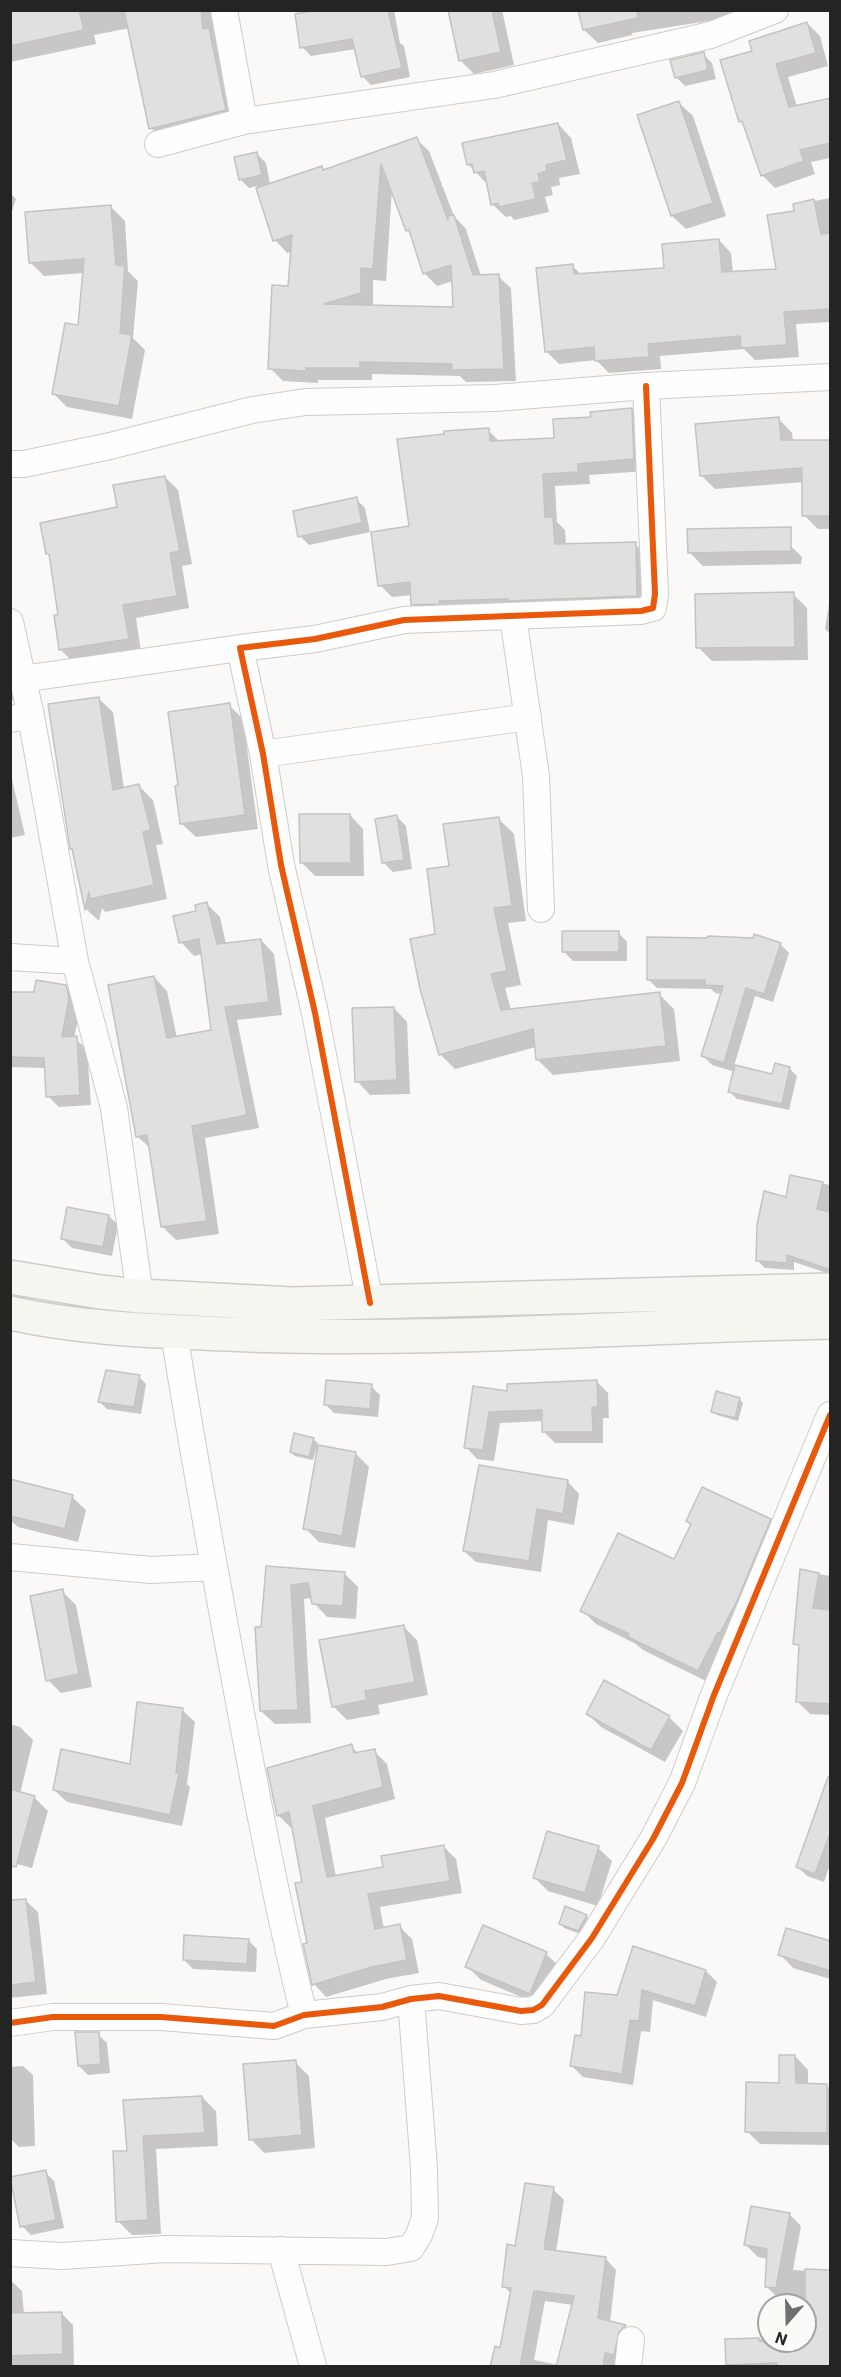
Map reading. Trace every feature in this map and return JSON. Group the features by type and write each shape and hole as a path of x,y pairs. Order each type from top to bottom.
{"main road":[{"path":"10,1277 100,1292 140,1296 292,1304 831,1290"},
{"path":"10,1313 90,1328 293,1337 421,1336 705,1324 831,1322"}],"street":[{"path":"224,10 244,122"},
{"path":"158,144 244,122 494,85 711,35 775,10"},
{"path":"10,464 24,464 110,446 252,410 306,402 495,398 646,386 831,377"},
{"path":"22,679 315,639 404,620 641,611 653,608 655,594 646,386"},
{"path":"513,616 536,776 541,909"},
{"path":"10,622 22,679 21,718 75,961 114,1108 140,1296"},
{"path":"240,648 264,754 281,865 315,1013 370,1303"},
{"path":"264,754 528,717"},
{"path":"10,957 75,961"},
{"path":"174,1332 193,1456 279,1915 304,2015"},
{"path":"10,2023 53,2017 161,2017 274,2026 304,2015 382,2007 411,1999 439,1996 521,2012 533,2010 542,2005 592,1938 652,1839 682,1783 714,1695 831,1415"},
{"path":"10,1557 151,1570 214,1567"},
{"path":"10,2253 62,2256 166,2248 387,2252 411,2248 425,2218 424,2168 411,1999"},
{"path":"281,2250 313,2367"},
{"path":"628,2367 631,2340"}],"building":[{"path":"10,10 79,10 84,30 10,46"},
{"path":"124,10 201,10 203,29 209,28 226,110 149,129"},
{"path":"316,10 388,10 402,68 361,77 352,39 300,48 295,14"},
{"path":"448,10 492,10 501,52 459,61"},
{"path":"578,10 637,10 638,18 583,30"},
{"path":"807,22 816,53 776,64 789,107 831,98 831,143 800,150 804,161 761,176 742,121 739,122 720,60 752,51 749,41"},
{"path":"704,52 708,70 675,78 670,60"},
{"path":"679,101 713,203 671,216 637,115"},
{"path":"558,123 567,160 546,165 547,171 538,174 540,182 532,183 536,199 499,207 498,203 491,205 484,171 474,173 472,164 467,165 462,143"},
{"path":"417,137 448,220 448,216 454,215 473,275 499,274 504,369 452,370 452,364 360,362 360,368 306,368 306,371 268,369 272,285 288,286 292,235 273,241 256,188 322,166 323,170","holes":["381,164 406,231 409,230 423,274 451,265 453,307 324,304 361,293 361,268 373,269"]},
{"path":"257,152 262,175 239,180 234,157"},
{"path":"814,199 821,234 831,233 831,309 784,312 787,345 741,348 740,336 648,344 649,357 595,361 594,347 545,352 536,268 573,264 574,274 664,268 662,244 719,239 722,272 776,269 767,215 794,211 793,204"},
{"path":"111,205 116,265 125,266 120,333 132,335 119,406 52,394 65,323 78,325 84,259 29,263 25,212"},
{"path":"632,408 634,459 578,464 578,472 543,474 545,517 553,517 555,544 636,542 637,596 439,601 440,604 411,605 410,582 378,586 371,532 409,526 397,439 444,434 444,431 489,428 490,441 554,438 553,419 591,417 590,412"},
{"path":"779,417 781,440 831,440 831,516 802,516 802,468 700,476 695,424"},
{"path":"165,476 180,551 170,553 177,596 123,605 129,639 59,650 54,615 58,615 49,554 46,554 40,523 117,507 113,485"},
{"path":"357,497 362,523 298,537 293,511"},
{"path":"791,527 791,551 688,553 687,529"},
{"path":"794,592 795,647 696,648 695,594"},
{"path":"99,697 113,790 139,784 151,830 143,832 154,885 90,899 89,892 85,910 72,849 70,849 48,704"},
{"path":"230,703 245,815 180,824 175,786 178,785 168,712"},
{"path":"299,814 350,814 351,863 300,863"},
{"path":"397,815 404,860 382,863 375,819"},
{"path":"499,817 512,906 494,908 507,971 491,974 501,1010 660,992 666,1046 536,1060 533,1029 439,1055 420,989 410,939 435,934 427,869 449,866 443,824"},
{"path":"207,902 217,944 261,939 269,1002 225,1007 247,1115 192,1126 207,1221 161,1227 147,1135 136,1137 108,985 154,976 167,1038 211,1030 199,939 179,943 173,916 196,911 195,905"},
{"path":"562,931 619,931 619,952 562,952"},
{"path":"754,934 781,943 764,994 746,988 724,1063 701,1056 723,986 705,985 705,980 647,980 647,937 753,938"},
{"path":"36,980 66,985 69,998 62,1037 77,1036 80,1095 46,1097 44,1058 10,1057 10,992 34,992"},
{"path":"394,1007 397,1080 355,1082 352,1008"},
{"path":"775,1063 790,1067 782,1104 728,1092 735,1065 772,1074"},
{"path":"790,1175 823,1182 817,1209 831,1212 831,1270 787,1255 787,1263 756,1261 757,1225 764,1191 786,1197"},
{"path":"67,1207 109,1215 103,1247 61,1239"},
{"path":"106,1370 140,1375 134,1407 98,1402"},
{"path":"326,1380 372,1384 370,1409 324,1405"},
{"path":"597,1380 598,1407 592,1407 593,1432 542,1432 542,1410 489,1412 483,1450 464,1448 473,1386 507,1391 507,1384"},
{"path":"716,1391 740,1398 735,1418 711,1412"},
{"path":"294,1433 314,1438 309,1457 290,1452"},
{"path":"318,1445 356,1452 342,1536 303,1529"},
{"path":"479,1465 568,1480 563,1514 537,1509 529,1561 463,1551"},
{"path":"10,1479 73,1495 65,1529 10,1516"},
{"path":"702,1487 771,1519 736,1603 698,1671 580,1611 618,1533 674,1559 691,1524 686,1521"},
{"path":"266,1566 345,1572 343,1606 312,1604 308,1583 291,1585 298,1710 260,1711 255,1627 261,1627"},
{"path":"800,1569 819,1573 813,1608 831,1610 831,1704 796,1702 799,1645 793,1644"},
{"path":"63,1589 79,1674 46,1681 30,1596"},
{"path":"404,1625 415,1682 365,1691 367,1700 332,1707 319,1640"},
{"path":"604,1680 670,1716 651,1750 586,1714"},
{"path":"137,1702 183,1708 176,1773 179,1774 170,1815 53,1790 61,1749 130,1764"},
{"path":"352,1744 354,1753 375,1749 383,1787 313,1806 327,1877 383,1867 381,1856 444,1845 450,1881 368,1894 375,1929 400,1924 407,1960 372,1967 312,1985 303,1944 307,1943 295,1883 302,1882 289,1812 277,1816 267,1768"},
{"path":"828,1777 831,1777 831,1831 815,1874 796,1867"},
{"path":"10,1789 35,1796 16,1867 10,1866"},
{"path":"547,1831 599,1846 585,1893 533,1878"},
{"path":"26,1899 36,1982 10,1985 10,1900"},
{"path":"565,1906 587,1915 578,1931 559,1924"},
{"path":"483,1925 547,1952 530,1994 465,1967"},
{"path":"786,1928 831,1941 831,1971 778,1955"},
{"path":"184,1935 249,1939 247,1964 183,1960"},
{"path":"633,1946 706,1970 695,2006 642,1990 639,2021 630,2020 622,2074 570,2066 575,2035 581,2036 585,1992 617,1995"},
{"path":"75,2032 99,2032 101,2064 78,2066"},
{"path":"779,2055 795,2055 796,2083 827,2084 827,2133 745,2132 746,2082 779,2083"},
{"path":"296,2060 302,2135 249,2140 243,2064"},
{"path":"202,2096 205,2133 143,2136 148,2220 116,2222 113,2151 127,2151 123,2100"},
{"path":"46,2170 56,2220 20,2227 10,2177"},
{"path":"525,2183 554,2187 544,2249 606,2257 598,2318 626,2325 619,2332 614,2355 605,2353 603,2367 556,2367 574,2296 534,2291 520,2367 490,2367 495,2346 500,2348 511,2288 502,2287 507,2244 515,2246"},
{"path":"751,2206 790,2213 776,2288 765,2287 767,2249 744,2245"},
{"path":"805,2269 831,2270 831,2367 777,2367 777,2363 726,2365 725,2339 757,2338 757,2353 817,2353 817,2293 805,2293"},
{"path":"62,2312 63,2354 10,2356 10,2313"}],"cycle path":[{"path":"370,1303 315,1013 281,865 263,754 240,648 315,639 404,620 641,611 653,608 655,594 646,386"},
{"path":"10,2023 53,2017 161,2017 274,2026 304,2015 382,2007 411,1999 439,1996 521,2011 533,2010 542,2005 592,1938 653,1839 682,1783 714,1695 830,1415"}]}
